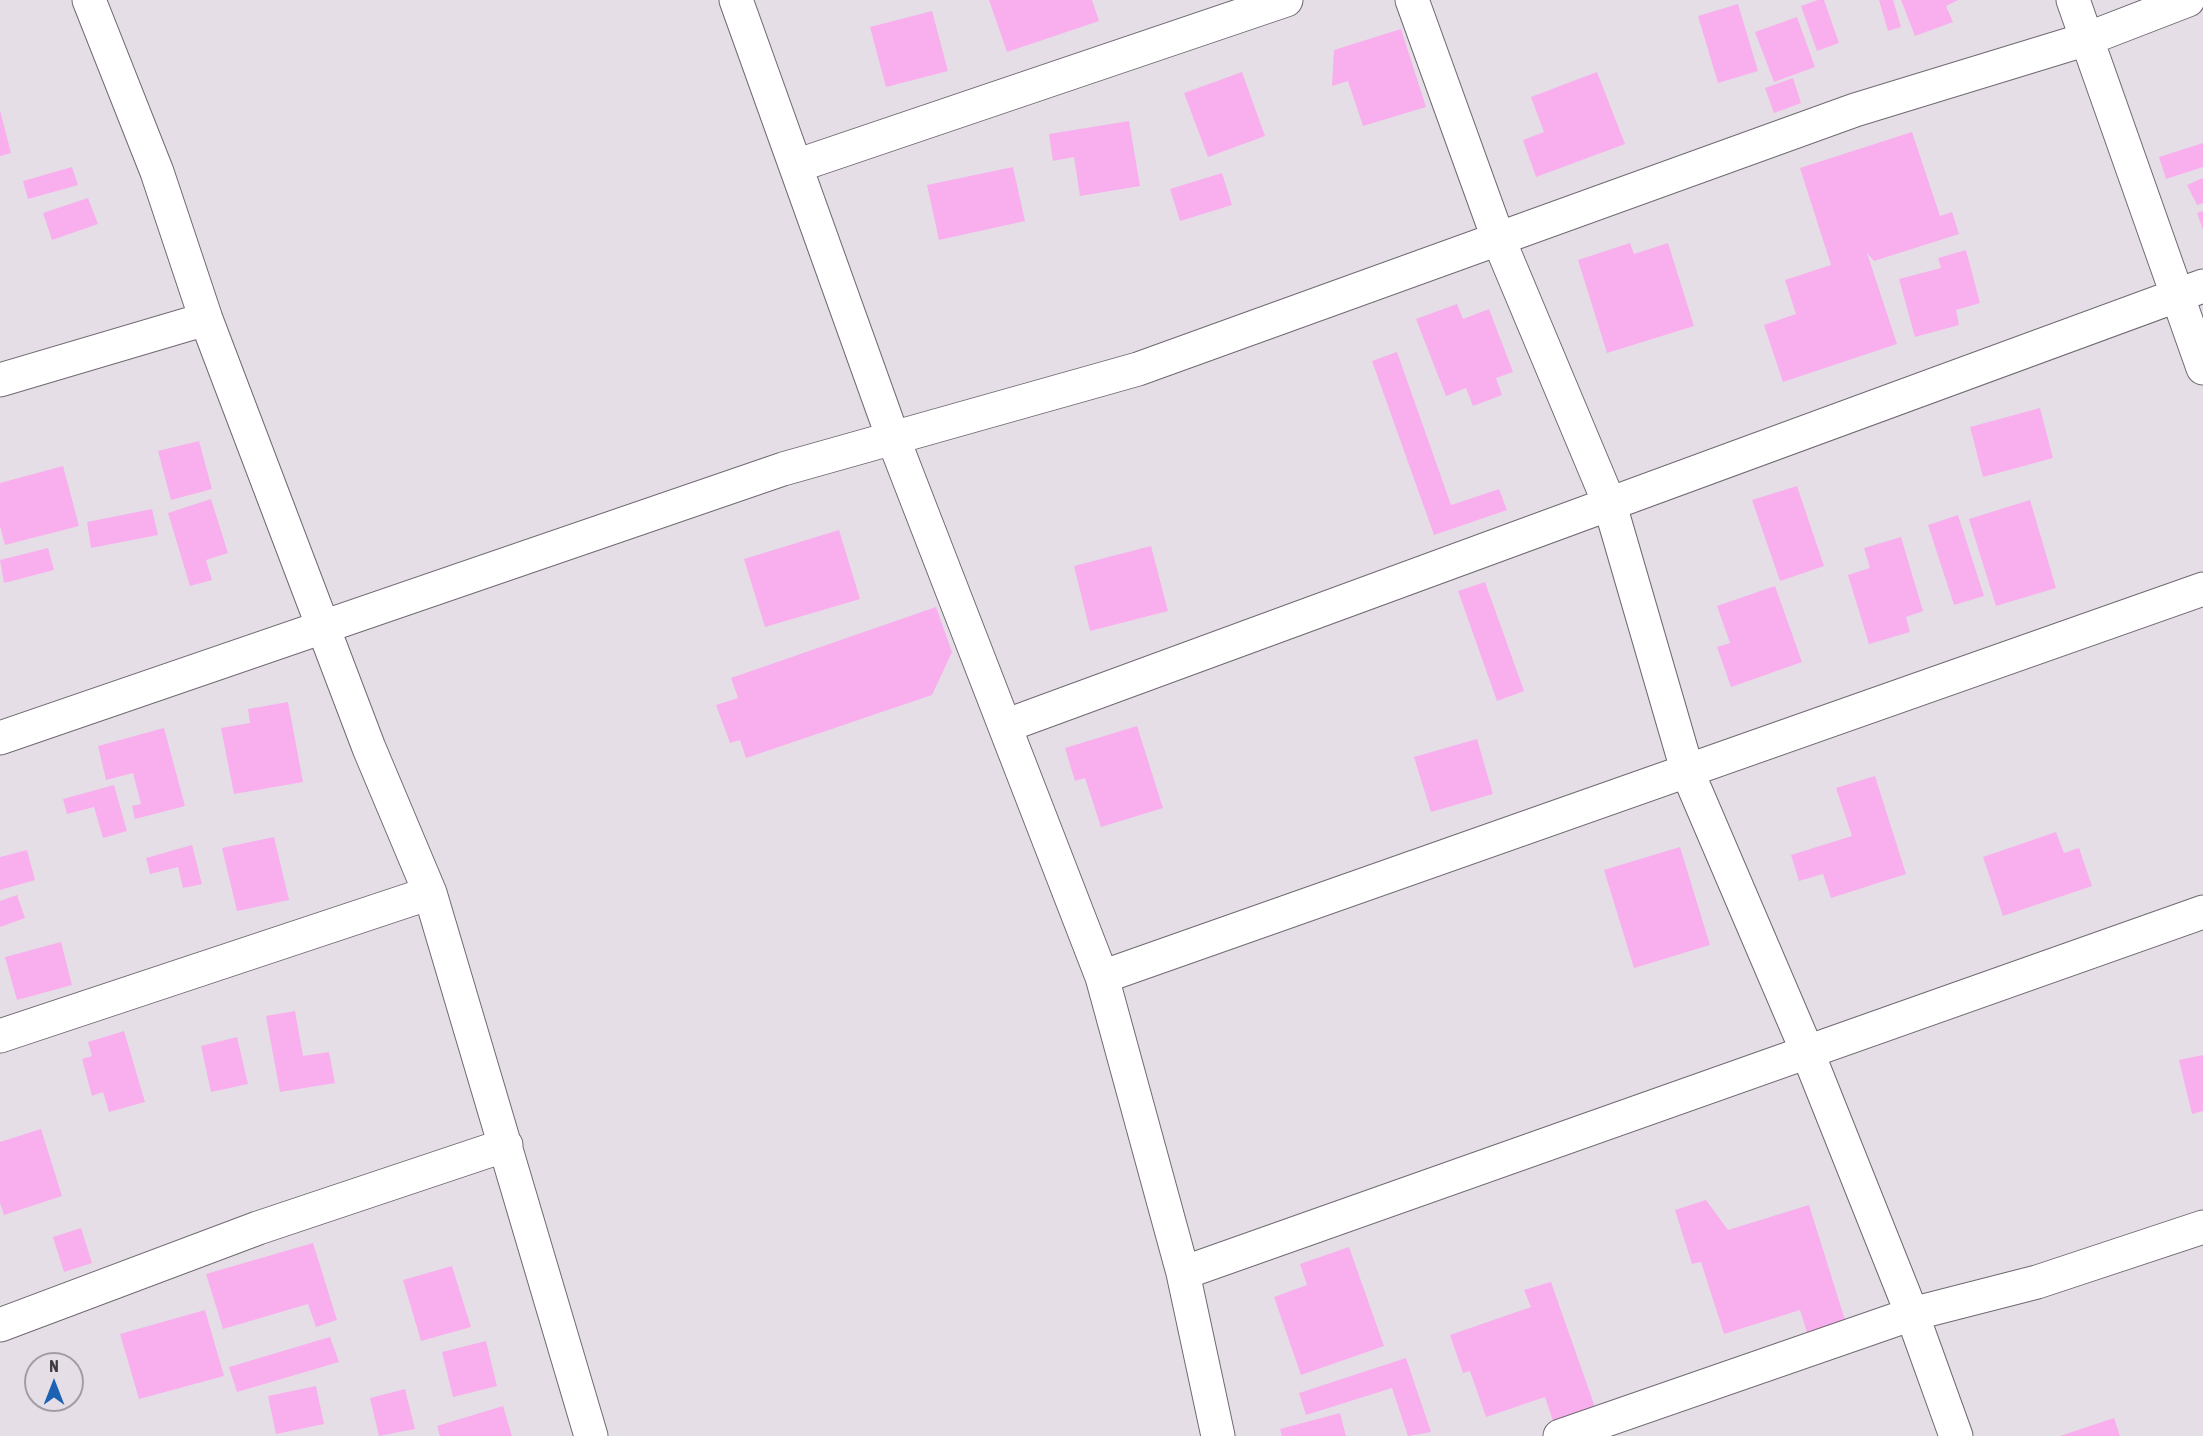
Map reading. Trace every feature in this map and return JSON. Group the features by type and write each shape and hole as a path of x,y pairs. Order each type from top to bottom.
{"street":[{"path":"89,0 157,172 206,319 326,627 369,748 430,893 591,1436"},
{"path":"736,0 893,438 1102,977 1183,1273 1218,1436"},
{"path":"796,166 1286,0"},
{"path":"1412,0 1498,238 1610,506 1688,772 1807,1051 1912,1314 1956,1436"},
{"path":"2073,0 2086,39 2190,291 2203,368"},
{"path":"0,738 783,469 1138,369 1855,110 2086,39 2188,0"},
{"path":"1005,726 1610,506 2190,291"},
{"path":"0,380 206,319"},
{"path":"1102,977 2203,589"},
{"path":"0,1036 430,893"},
{"path":"1183,1273 2203,912"},
{"path":"0,1325 258,1228 506,1145"},
{"path":"1560,1436 1912,1314 2037,1282 2203,1227"}],"building":[{"path":"989,0 1092,0 1099,21 1007,52"},
{"path":"1824,0 1839,43 1817,51 1801,6"},
{"path":"1879,0 1893,0 1901,27 1888,31"},
{"path":"1901,0 1958,0 1946,6 1953,22 1915,36"},
{"path":"1738,4 1758,71 1718,83 1698,16"},
{"path":"932,11 948,71 886,87 870,27"},
{"path":"1797,17 1815,67 1774,82 1755,32"},
{"path":"1401,29 1426,107 1363,126 1348,81 1332,86 1334,50"},
{"path":"1242,72 1265,136 1208,157 1184,93"},
{"path":"1597,72 1625,144 1536,177 1523,140 1544,132 1531,97"},
{"path":"1793,78 1801,103 1774,113 1765,88"},
{"path":"0,110 11,153 0,156"},
{"path":"1129,121 1140,186 1080,196 1074,157 1053,161 1049,134"},
{"path":"1912,132 1940,216 1952,212 1959,234 1874,261 1867,253 1897,344 1783,382 1764,325 1796,314 1785,280 1831,265 1800,168"},
{"path":"2203,143 2203,167 2166,179 2159,157"},
{"path":"72,167 78,185 28,199 23,181"},
{"path":"1013,167 1025,221 939,240 927,185"},
{"path":"1222,173 1232,205 1180,221 1170,189"},
{"path":"2203,178 2203,203 2197,205 2187,185"},
{"path":"88,198 98,224 52,240 43,213"},
{"path":"2203,211 2203,230 2197,213"},
{"path":"1630,243 1634,254 1668,243 1694,326 1607,353 1578,260"},
{"path":"1966,250 1980,303 1956,310 1959,325 1915,337 1899,279 1941,268 1938,258"},
{"path":"1457,304 1463,319 1489,309 1513,372 1496,378 1502,395 1473,406 1466,388 1446,396 1416,319"},
{"path":"1397,352 1451,505 1499,489 1507,510 1434,535 1372,361"},
{"path":"2040,408 2053,458 1983,477 1970,427"},
{"path":"199,441 212,489 171,500 158,451"},
{"path":"63,466 79,526 5,545 0,526 0,483"},
{"path":"1797,486 1824,566 1780,581 1752,500"},
{"path":"211,499 228,553 206,560 212,580 190,586 168,513"},
{"path":"2030,500 2056,588 1996,606 1969,519"},
{"path":"152,509 158,535 91,548 87,522"},
{"path":"1958,515 1984,596 1954,605 1928,525"},
{"path":"839,530 860,599 765,627 744,559"},
{"path":"1901,537 1923,611 1906,617 1910,632 1869,644 1848,575 1870,568 1864,548"},
{"path":"1151,546 1168,611 1090,631 1074,566"},
{"path":"48,548 54,570 4,583 0,560"},
{"path":"1485,582 1524,691 1497,701 1458,591"},
{"path":"1775,586 1802,662 1731,687 1717,647 1730,643 1717,606"},
{"path":"936,607 952,652 932,695 746,758 740,740 730,743 716,705 738,698 731,678"},
{"path":"288,702 303,782 234,794 221,728 250,723 248,709"},
{"path":"1137,726 1163,808 1101,827 1085,778 1075,781 1065,748"},
{"path":"164,728 185,806 135,819 132,806 141,804 133,773 106,780 98,746"},
{"path":"1477,739 1493,794 1431,812 1414,757"},
{"path":"1875,776 1906,874 1831,898 1823,874 1799,881 1791,855 1852,836 1836,788"},
{"path":"114,785 127,831 103,838 94,807 67,814 63,799"},
{"path":"2056,832 2064,853 2079,848 2092,886 2003,916 1983,857"},
{"path":"274,837 289,900 237,911 222,848"},
{"path":"192,845 202,884 183,888 178,867 150,874 146,858"},
{"path":"1680,847 1710,945 1634,968 1604,870"},
{"path":"27,850 35,880 0,890 0,857"},
{"path":"17,895 25,918 0,927 0,901"},
{"path":"61,942 72,985 17,1000 5,957"},
{"path":"295,1011 303,1056 329,1052 335,1083 280,1092 266,1016"},
{"path":"124,1031 145,1102 109,1112 103,1092 92,1096 82,1059 92,1056 88,1042"},
{"path":"237,1037 248,1084 211,1092 201,1046"},
{"path":"2203,1055 2203,1111 2192,1114 2179,1060"},
{"path":"41,1129 62,1196 4,1215 0,1203 0,1142"},
{"path":"1706,1200 1728,1230 1809,1205 1846,1323 1808,1336 1800,1310 1724,1334 1701,1262 1692,1264 1675,1210"},
{"path":"81,1228 92,1263 64,1272 53,1237"},
{"path":"313,1243 337,1320 316,1327 308,1304 223,1329 206,1274"},
{"path":"1349,1247 1384,1346 1301,1375 1274,1297 1307,1285 1300,1264"},
{"path":"452,1266 471,1327 421,1341 403,1280"},
{"path":"1551,1282 1596,1410 1554,1424 1545,1397 1486,1417 1470,1371 1463,1373 1450,1335 1531,1307 1524,1290"},
{"path":"205,1310 224,1376 139,1399 120,1334"},
{"path":"330,1337 339,1362 237,1392 229,1367"},
{"path":"486,1341 497,1386 453,1397 442,1352"},
{"path":"1406,1358 1431,1432 1408,1436 1392,1388 1306,1415 1299,1393"},
{"path":"316,1386 324,1424 276,1434 268,1396"},
{"path":"405,1389 415,1429 379,1436 370,1398"},
{"path":"503,1406 512,1436 440,1436 437,1426"},
{"path":"1340,1413 1346,1436 1282,1436 1280,1429"},
{"path":"2114,1418 2120,1436 2060,1436"}]}
